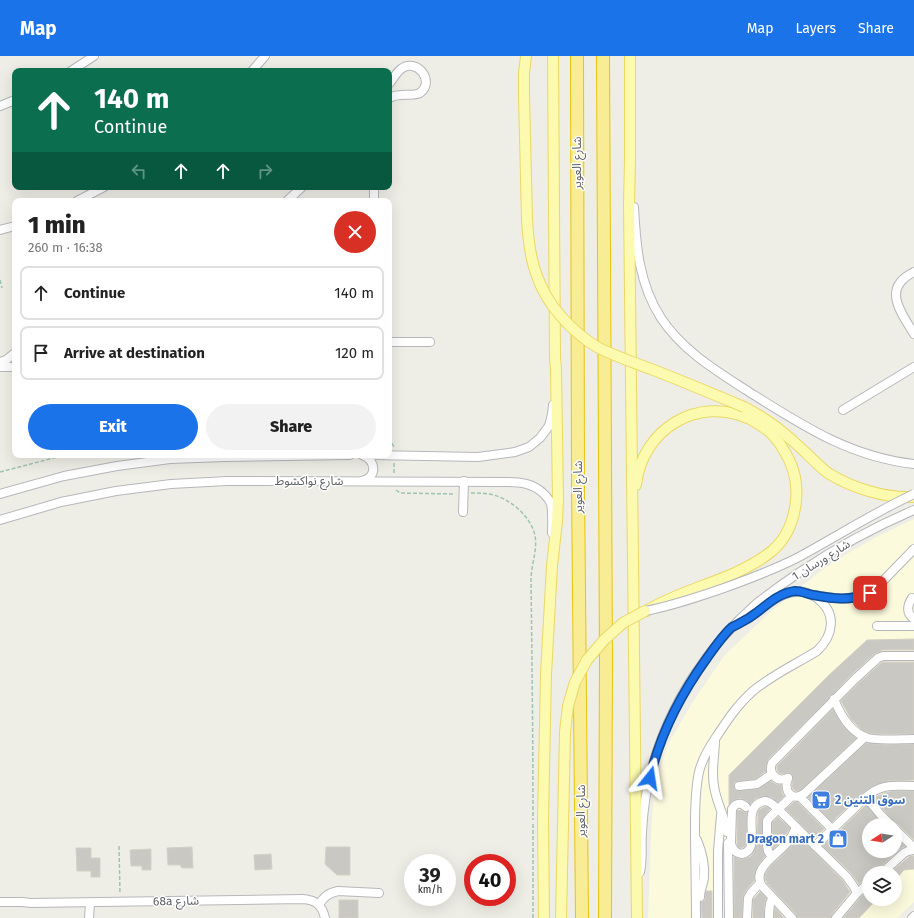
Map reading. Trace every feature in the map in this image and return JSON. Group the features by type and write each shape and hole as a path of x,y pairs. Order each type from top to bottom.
{"highway":[{"name":"شارع العوير","path":"577,56 578,484 582,918"},
{"name":"شارع العوير","path":"603,56 606,918"}],"main road":[{"path":"526,56 524,95 528,241 537,277 545,294 568,324 598,347 760,415 779,428 828,472 842,480 875,493 897,497 914,497"},
{"path":"544,918 543,820 546,674 552,566 557,521 558,483 555,358 553,56"},
{"path":"630,56 629,204 637,918"},
{"path":"561,918 565,732 568,706 575,682 587,660 604,640 623,623 667,600 722,579 741,570 771,552 780,543 791,524 797,492 795,475 788,455 776,438 760,424 741,415 714,411 696,414 678,421 663,432 650,446 642,462 637,481 632,523"}],"street":[{"path":"76,68 94,56"},
{"path":"255,68 265,56"},
{"path":"392,80 399,71 408,66 414,66 420,69 426,78 425,85 419,93 392,97"},
{"path":"0,106 12,101"},
{"path":"630,161 636,239 641,273 646,288 659,314 671,332 682,344 725,376 786,416 815,432 860,452 883,459 914,464"},
{"path":"83,198 98,190"},
{"path":"290,198 299,190"},
{"path":"0,230 12,227"},
{"path":"914,272 903,280 896,291 896,304 914,334"},
{"path":"392,342 430,342"},
{"path":"0,362 12,355"},
{"path":"394,455 478,457 515,452 529,447 540,438 549,426 552,414 555,358"},
{"path":"0,367 12,367"},
{"path":"843,410 914,367"},
{"name":"شارع نواكشوط","path":"0,494 64,476 117,466 170,459 197,458"},
{"path":"360,481 370,477 373,472 373,466 368,458"},
{"name":"شارع نواكشوط","path":"0,520 61,502 116,491 171,484 227,481 520,482 530,484 539,489 551,504 552,566"},
{"path":"463,512 464,481"},
{"path":"645,611 686,601 773,569 846,531 894,503 914,494"},
{"name":"شارع ورسان 1","path":"636,884 641,869 642,825 652,767 668,723 678,702 712,650 733,627 768,595 808,567 872,530 914,510"},
{"path":"733,627 782,595 801,591 812,595 848,599 870,593 914,549"},
{"path":"696,918 695,797 699,772 703,760 708,749 732,713 752,692 764,683 817,651 826,641 831,629 830,617 826,606 812,595"},
{"path":"913,600 914,610"},
{"path":"913,600 909,603 908,611 914,619"},
{"path":"877,626 914,626"},
{"path":"832,828 788,792 786,783 788,778 785,780 777,779 772,774 771,766 774,760 834,699 878,658 883,656 914,656"},
{"path":"834,699 839,710 852,728 865,737 877,739 914,739"},
{"path":"772,857 768,851 767,845 767,821 770,817 778,809 805,793 865,737"},
{"path":"715,739 714,785 718,802 727,827 728,836 729,918"},
{"path":"739,786 757,784 772,774"},
{"path":"815,846 832,828 875,790 886,786 914,786"},
{"path":"866,797 884,818"},
{"path":"746,807 738,804 733,806 731,812 731,847 736,852 739,854 746,853 750,848 752,814 755,806 760,802 769,801 847,877 857,893"},
{"path":"718,918 718,851 721,810"},
{"path":"792,918 760,884 759,873 772,857 787,843 793,835 796,827"},
{"path":"695,836 702,854 704,872 700,892 700,918"},
{"path":"890,866 904,853 914,849 902,836"},
{"path":"704,872 719,871"},
{"path":"747,918 748,898 760,884"},
{"path":"836,918 862,889"},
{"path":"325,918 323,910 319,905 326,895 332,892 379,893"},
{"path":"770,918 769,908 772,898"},
{"name":"68a شارع","path":"0,902 31,903 303,899 319,905"},
{"path":"89,918 90,902"},
{"name":"68a شارع","path":"0,907 31,903"},
{"path":"770,918 776,913 784,910"}],"path":[{"path":"0,280 2,288"},
{"path":"394,455 394,481 395,489 398,492 489,494 503,498 526,517 535,534 536,547 531,574 533,691 533,918"},
{"path":"0,472 54,458"},
{"path":"119,846 120,902"}],"shaded area":[{"name":"Dragon mart 2","path":"914,519 914,902 897,918 648,918 654,790 667,746 692,703 724,656 769,613 835,561 876,537"}],"building":[{"path":"914,639 914,650 883,650 874,654 833,694 830,695 829,698 768,759 766,771 755,779 738,781 734,784 735,790 740,791 758,789 771,781 775,784 781,785 784,796 778,802 771,797 764,796 756,798 750,804 740,798 729,804 729,775 828,676 867,640"},
{"path":"914,662 914,734 878,734 864,731 851,719 841,701 881,663"},
{"path":"833,709 843,726 856,738 802,789 795,791 792,787 792,774 779,773 777,766"},
{"path":"866,743 884,745 914,744 914,780 888,781 875,785 862,793 832,822 808,797"},
{"path":"894,791 914,791 914,840 902,828 902,818 891,818 874,798 884,793"},
{"path":"794,802 797,802 824,829 815,838 786,809"},
{"path":"866,805 877,818 862,818 862,858 890,858 881,866 862,866 862,882 859,884 851,873 823,846"},
{"path":"764,807 770,809 762,821 762,846 765,856 758,865 755,872 754,881 743,896 742,918 734,918 734,857 743,859 750,857 754,852 757,843 758,813 759,810"},
{"path":"740,810 747,812 746,842 745,846 742,848 738,847 737,843 737,811"},
{"path":"778,817 790,828 783,839 773,849 772,823"},
{"path":"798,836 843,881 850,892 832,914 831,918 797,918 796,914 765,879 767,871 791,847"},
{"path":"192,847 193,868 182,868 180,865 168,865 167,848"},
{"path":"326,847 350,847 350,875 337,875 325,864"},
{"path":"76,848 91,848 91,858 100,858 100,877 91,877 91,871 77,871"},
{"path":"151,849 151,870 142,870 142,866 131,866 130,850"},
{"path":"271,854 272,869 255,870 254,855"},
{"path":"910,856 914,856 914,869 904,870 902,872 902,866 898,866"},
{"path":"706,891 712,891 712,918 702,918 701,902 705,900"},
{"path":"760,892 766,898 764,918 753,918 753,900"},
{"path":"862,896 862,906 870,906 859,918 843,918"},
{"path":"339,900 358,900 358,918 339,918"},
{"path":"775,908 784,918 774,918"}],"place":[{"name":"سوق التنين 2","path":"821,800"},
{"name":"Dragon mart 2","path":"838,839"}],"route":[{"path":"650,778 660,744 678,702 712,650 733,627 756,613 768,603 782,595 789,593 801,591 812,595 842,599 855,598 870,593"}]}
